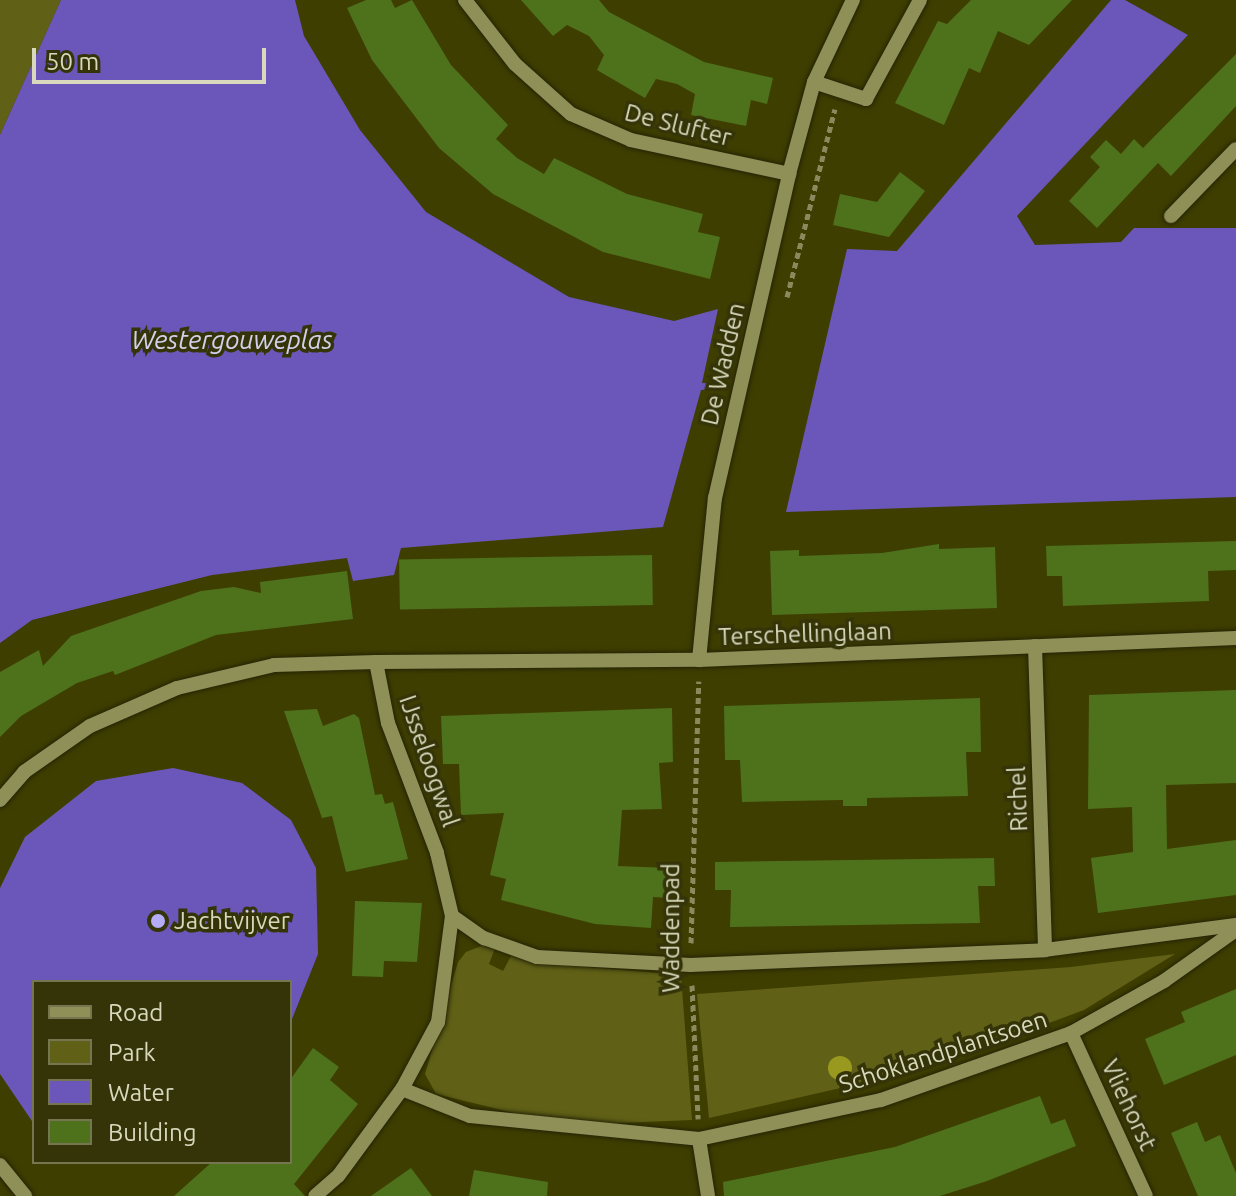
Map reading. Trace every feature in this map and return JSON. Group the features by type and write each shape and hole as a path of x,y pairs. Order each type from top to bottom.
{"street":[{"name":"De Slufter","path":"465,0 515,64 571,114 631,140 789,174"},
{"name":"De Wadden","path":"699,660 715,498 789,174 814,82 853,0"},
{"path":"814,82 866,99 920,0"},
{"path":"1171,216 1236,149"},
{"name":"Terschellinglaan","path":"376,662 699,660 1236,638"},
{"name":"Richel","path":"1035,646 1045,950"},
{"path":"0,800 24,772 90,726 177,688 274,665 376,662"},
{"name":"IJsseloogwal","path":"315,1196 338,1176 402,1089 438,1022 452,916 437,853 388,723 376,662"},
{"name":"Schoklandplantsoen","path":"452,916 484,938 537,957 691,965 1045,950 1236,928"},
{"name":"Schoklandplantsoen","path":"402,1089 470,1116 699,1139 881,1100 1071,1033 1164,981 1236,928"},
{"name":"Vliehorst","path":"1071,1033 1146,1196"},
{"path":"699,1139 708,1196"},
{"path":"0,1165 25,1196"}],"path":[{"path":"785,308 824,144 843,91"},
{"name":"Waddenpad","path":"699,660 691,965 699,1139"}],"green space":[{"path":"0,0 61,0 0,135"},
{"path":"484,945 495,948 489,964 503,971 511,956 537,963 681,975 692,1120 594,1124 522,1115 436,1094 425,1074 458,962 466,952"},
{"path":"1175,954 1084,1010 928,1068 709,1118 697,994 1071,967"}],"water":[{"name":"Westergouweplas","path":"61,0 295,0 304,36 360,130 426,212 569,297 674,321 718,309 702,383 711,383 710,389 701,390 663,527 401,548 394,575 353,581 347,558 212,575 32,620 0,643 0,135"},
{"path":"1111,0 1125,0 1188,35 1017,216 1035,245 1121,242 1134,228 1236,228 1236,497 786,512 847,249 897,251"},
{"name":"Jachtvijver","path":"173,768 242,783 291,820 316,868 318,954 292,1019 292,980 32,980 32,1121 0,1074 0,888 25,837 96,781"}],"building":[{"path":"366,0 391,0 395,8 412,0 451,65 508,125 496,139 517,158 544,174 554,158 627,194 703,214 698,232 720,237 710,279 603,252 493,194 439,148 372,60 347,8"},
{"path":"521,0 599,0 609,12 704,62 773,78 767,104 751,100 746,126 691,115 695,94 677,84 656,79 645,98 597,70 604,55 589,36 567,25 553,36"},
{"path":"971,0 1072,0 1029,45 998,31 980,73 969,68 944,125 895,103 938,21 947,24"},
{"path":"1236,54 1236,106 1171,176 1158,163 1097,228 1069,201 1100,167 1090,157 1106,140 1121,154 1134,139 1143,148"},
{"path":"900,172 925,191 889,237 833,225 840,194 877,202"},
{"path":"1236,541 1236,570 1208,571 1209,601 1063,606 1062,576 1047,576 1046,546"},
{"path":"939,544 939,549 995,547 997,608 772,615 770,551 799,550 799,556 882,553"},
{"path":"652,555 653,605 400,609 399,559"},
{"path":"347,571 353,619 216,635 115,675 113,671 77,683 21,716 0,737 0,672 39,650 43,666 71,636 201,591 234,587 261,593 260,582"},
{"path":"1236,690 1236,783 1166,785 1167,849 1236,840 1236,895 1098,913 1091,858 1133,852 1132,807 1088,809 1089,695"},
{"path":"980,698 981,752 966,752 968,796 867,798 867,806 843,806 843,800 742,802 740,760 725,760 724,706"},
{"path":"672,708 673,762 659,763 662,809 622,810 618,866 669,868 669,898 653,897 651,928 595,924 501,900 506,879 490,875 504,813 461,815 459,764 443,764 441,716"},
{"path":"317,709 323,726 354,714 359,718 375,795 382,794 385,804 393,802 408,859 346,872 332,816 322,818 284,711"},
{"path":"994,858 995,886 978,886 980,923 730,927 731,890 715,890 715,862"},
{"path":"355,901 422,903 417,962 384,961 383,977 352,976"},
{"path":"1236,989 1236,1055 1164,1085 1145,1039 1185,1022 1181,1012"},
{"path":"313,1048 339,1067 330,1080 358,1104 294,1184 305,1196 174,1196 210,1164 292,1164 292,1077"},
{"path":"1040,1096 1051,1124 1065,1119 1076,1146 940,1196 724,1196 723,1182 895,1147"},
{"path":"1197,1122 1205,1142 1220,1135 1236,1173 1236,1196 1198,1196 1171,1133"},
{"path":"411,1168 432,1196 371,1196"},
{"path":"474,1170 548,1182 547,1196 469,1196"}],"place":[{"name":"Jachtvijver","path":"158,921"}]}
